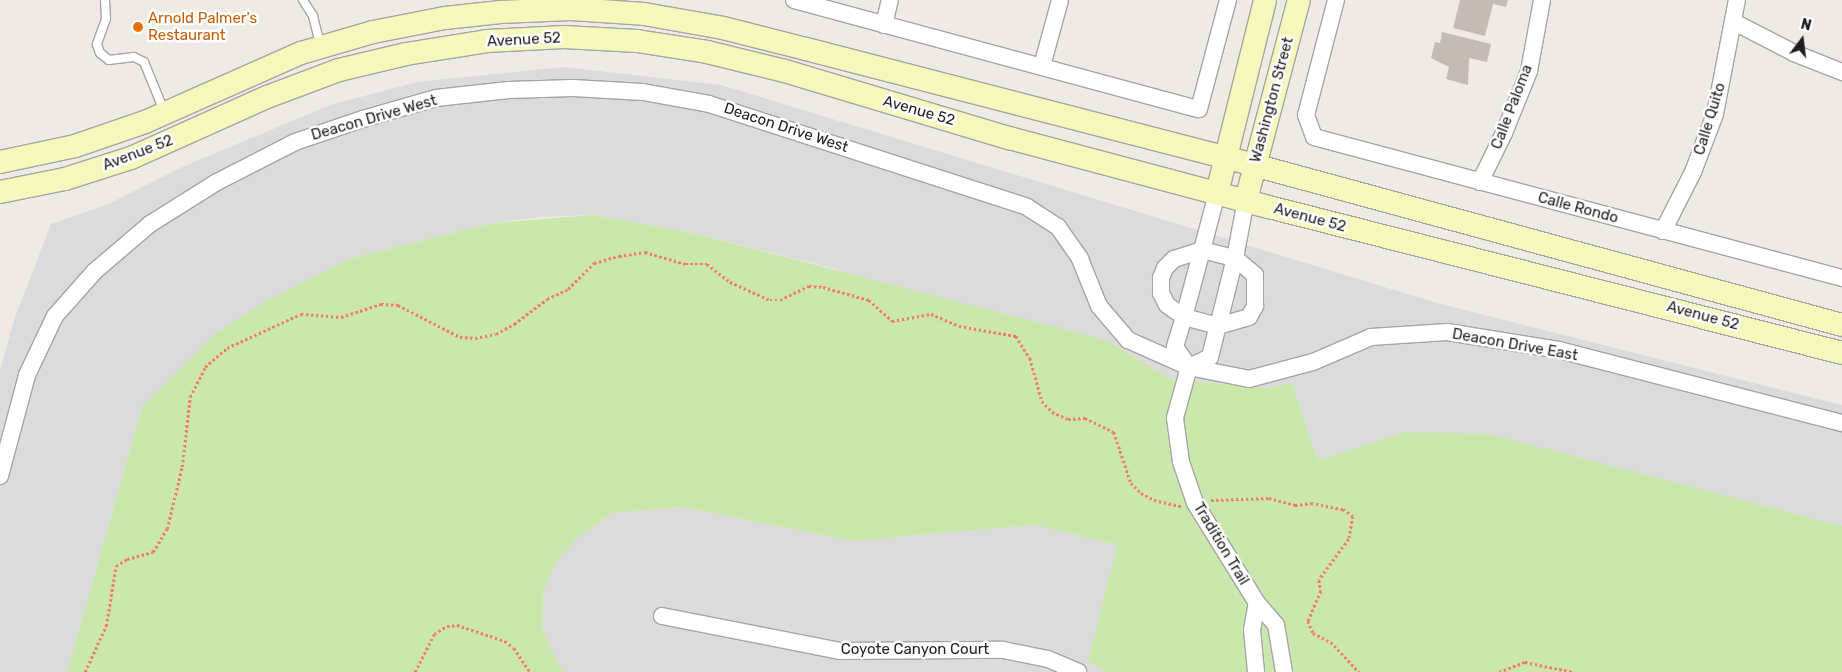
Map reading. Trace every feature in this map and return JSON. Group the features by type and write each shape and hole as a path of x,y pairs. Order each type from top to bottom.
{"main road":[{"name":"Washington Street","path":"1217,193 1227,160 1265,0"},
{"name":"Washington Street","path":"1246,200 1299,0"},
{"name":"Avenue 52","path":"0,162 75,146 165,113 320,48 445,18 571,9 644,14 732,30 1227,160 1254,165 1842,325"},
{"name":"Avenue 52","path":"0,192 65,179 131,158 267,97 339,70 406,54 487,41 564,38 637,41 707,52 1217,193 1842,353"}],"street":[{"path":"794,0 1200,109 1228,0"},
{"path":"884,24 890,0"},
{"path":"1042,66 1060,0"},
{"name":"Calle Rondo","path":"1336,0 1306,115 1314,137 1842,278"},
{"name":"Calle Paloma","path":"1480,182 1504,133 1529,71 1542,0"},
{"name":"Calle Quito","path":"1663,230 1694,172 1715,114 1737,0"},
{"path":"1734,22 1794,53 1842,72"},
{"name":"Deacon Drive West","path":"0,476 27,375 55,316 95,271 150,224 217,182 295,142 436,98 509,90 573,88 643,92 709,104 1027,207 1058,227 1080,259 1098,306 1128,340 1189,367"},
{"path":"1217,193 1176,347 1189,367 1210,357 1235,258 1246,200"},
{"path":"1202,250 1235,258 1255,275 1255,306 1249,317 1218,326 1184,317 1167,305 1161,293 1161,278 1165,268 1174,259 1202,250"},
{"name":"Deacon Drive East","path":"1189,367 1249,379 1313,362 1371,338 1447,332 1559,350 1842,424"},
{"name":"Tradition Trail","path":"1189,367 1175,418 1181,462 1195,503 1257,603 1276,625 1284,672"},
{"path":"1256,672 1252,630 1257,603"},
{"name":"Coyote Canyon Court","path":"662,616 840,651 1003,650 1048,659 1078,672"}],"lane":[{"path":"104,0 106,18 96,44 100,53 109,60 134,57 144,62 165,113"},
{"path":"303,0 313,16 320,48"}],"path":[{"path":"85,672 106,626 116,566 127,559 153,552 167,529 182,467 190,397 205,367 227,348 301,314 340,317 381,304 398,305 460,337 475,338 496,334 514,324 547,299 568,289 594,263 644,252 685,264 708,264 730,282 770,300 780,300 809,286 823,287 869,300 892,321 931,314 959,326 1016,336 1030,358 1042,401 1052,412 1068,418 1085,418 1114,432 1131,483 1140,493 1167,504 1180,506 1217,498 1269,498 1295,504 1311,503 1343,509 1353,516 1349,538 1320,580 1321,591 1308,621 1313,633 1331,642 1359,672"},
{"path":"415,672 434,634 448,626 457,625 505,641 514,648 530,672"},
{"path":"1499,672 1526,662 1573,672"}],"shaded area":[{"path":"564,67 721,85 1437,303 1842,405 1842,526 1702,490 1405,432 1318,460 1292,382 1270,388 1170,379 1128,355 831,268 689,232 594,215 543,217 492,223 351,258 307,282 142,407 67,672 0,672 0,370 14,320 51,224 109,204 180,168 330,105 417,82"},
{"path":"682,507 852,541 1036,525 1117,545 1088,661 1106,672 564,672 558,665 542,626 544,591 555,564 576,539 613,513"}],"green space":[{"path":"594,215 689,232 1106,340 1170,379 1270,388 1292,382 1318,460 1405,432 1490,434 1842,526 1842,672 1106,672 1088,661 1117,545 1035,525 852,541 682,507 613,513 576,539 555,564 544,591 542,626 558,665 564,672 67,672 142,407 215,334 262,303 351,258 492,223"}],"building":[{"path":"1460,0 1508,0 1506,7 1493,4 1485,36 1453,28"},
{"path":"1442,32 1491,44 1487,62 1469,58 1468,85 1446,79 1449,67 1431,58 1435,42 1440,43"}],"place":[{"name":"Arnold Palmer's Restaurant","path":"138,27"}]}
